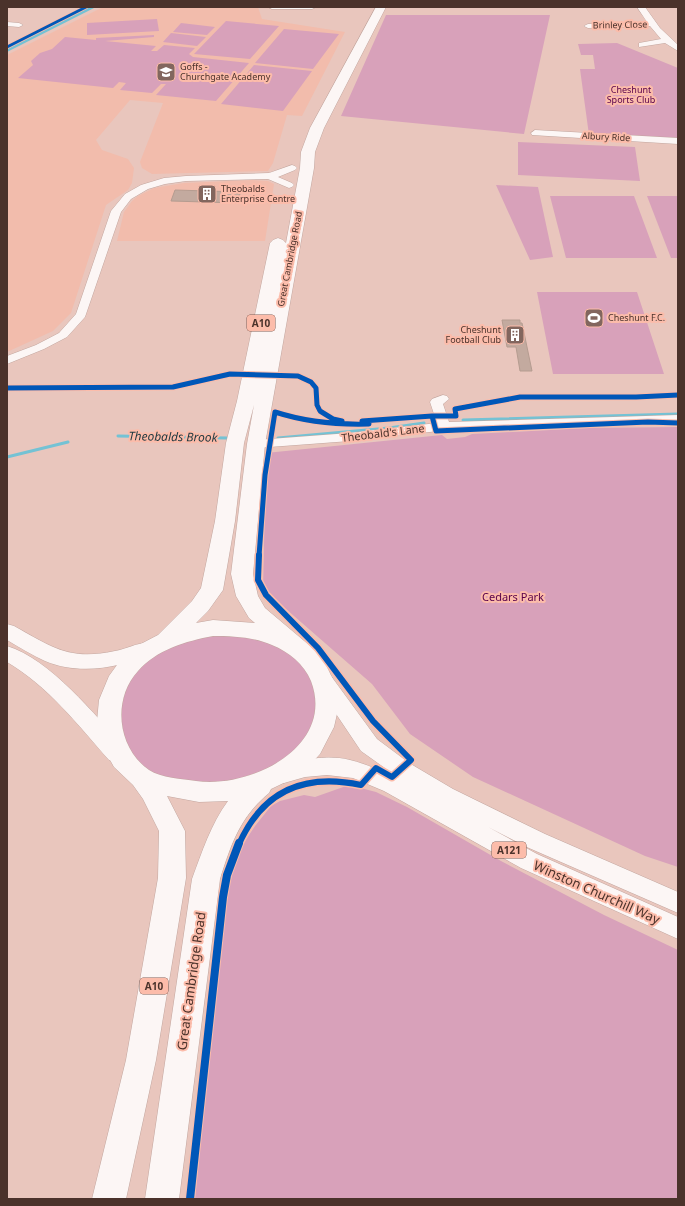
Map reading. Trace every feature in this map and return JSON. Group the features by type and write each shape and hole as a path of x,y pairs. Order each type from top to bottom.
{"highway":[{"name":"Great Cambridge Road","path":"160,643 200,606 212,590 225,521 235,443 246,401 289,185 294,151 303,128 370,7"},
{"name":"Great Cambridge Road","path":"162,1199 206,879 219,841 238,806 252,791 299,761 314,744 326,720 327,694 323,680 314,664 257,613 247,596 242,574 256,444 307,168 308,152 317,128 381,7"},
{"path":"270,779 236,790 201,792 167,786 132,769 114,741 109,723 109,705 116,686 126,670 139,657 160,643 191,631 213,628 238,628 258,631 277,637 297,648"},
{"name":"A10","path":"109,1199 141,1060 172,878 172,832 152,792 132,769"}],"main road":[{"path":"7,631 60,658 82,661 100,661 128,656 160,643"},
{"path":"7,653 35,671 56,688 132,769"},
{"name":"Winston Churchill Way","path":"323,680 369,744 401,769 445,795 537,841 678,903"},
{"name":"Winston Churchill Way","path":"270,779 308,767 343,767 369,776 392,785 529,861 678,928"}],"street":[{"path":"272,7 312,7"},
{"path":"641,7 652,24 678,49"},
{"path":"7,24 19,25"},
{"name":"Brinley Close","path":"588,26 652,24"},
{"path":"642,45 667,40"},
{"name":"Albury Ride","path":"535,133 678,141"},
{"path":"7,360 40,347 63,335 81,315 116,211 128,197 138,190 152,185 189,178 270,176 292,168"},
{"path":"270,176 289,185"},
{"path":"443,399 436,402 443,423"},
{"name":"Theobald's Lane","path":"256,444 350,438 443,423 678,419"}],"shaded area":[{"path":"103,7 258,7 262,19 345,32 302,116 287,115 273,163 268,171 152,174 142,168 140,162 163,103 130,100 96,140 102,150 128,159 134,168 132,183 128,190 106,205 71,313 53,331 7,352 7,55"},
{"name":"Theobalds Enterprise Centre","path":"252,180 268,181 274,184 265,241 117,241 124,212 132,201 138,196 154,188 184,183"}],"green space":[{"path":"386,15 550,15 524,134 341,116"},
{"path":"157,19 159,31 87,35 87,23"},
{"path":"226,21 279,26 250,59 194,54"},
{"path":"181,23 215,27 207,35 173,32"},
{"path":"284,29 339,34 313,69 255,63"},
{"path":"171,33 206,37 197,46 163,42"},
{"path":"154,35 154,37 105,41 156,46 151,51 157,51 164,45 195,48 189,54 193,57 249,63 216,101 156,95 166,84 161,84 152,93 120,90 126,83 119,82 113,88 18,78 33,65 31,61 40,53 52,49 65,37 96,40 96,38"},
{"name":"Cheshunt Sports Club","path":"617,43 678,68 678,139 589,135 580,69 595,69 593,55 581,55 578,44"},
{"path":"254,65 312,71 283,111 221,104"},
{"path":"518,142 635,147 640,181 518,175"},
{"path":"496,185 538,187 553,257 530,260"},
{"path":"550,196 634,196 657,258 566,258"},
{"path":"647,196 678,196 678,258 671,258"},
{"name":"Cheshunt F.C.","path":"537,292 637,292 664,374 553,374"},
{"name":"Cedars Park","path":"678,427 678,867 645,856 473,777 410,734 372,684 263,589 266,453 442,435 447,439 465,437 472,434 589,428"},
{"path":"237,635 274,644 294,657 309,673 317,693 315,725 284,764 213,787 156,775 144,768 127,750 116,718 130,676 159,651 197,637"},
{"path":"349,785 376,792 407,807 501,861 604,915 678,950 678,1199 195,1199 224,909 232,875 243,844 271,806 280,801 304,795 315,797"}],"building":[{"name":"Theobalds Enterprise Centre","path":"175,190 240,192 239,203 171,201"},
{"name":"Cheshunt Football Club","path":"502,320 520,320 520,323 522,323 532,371 520,371 516,347 507,347"}],"waterway":[{"path":"7,50 93,7"},
{"name":"Theobalds Brook","path":"463,420 678,414"},
{"name":"Theobalds Brook","path":"278,438 389,428 424,423"},
{"name":"Theobalds Brook","path":"118,436 227,438"},
{"name":"Theobalds Brook","path":"7,457 68,442"}],"cycle path":[{"path":"7,47 86,7"},
{"path":"7,388 173,387 230,374 298,376 311,382 316,388 317,405 320,411 333,419 342,421"},
{"path":"432,416 456,416 455,409 520,397 636,397 678,395"},
{"path":"190,1199 224,891 231,861 243,834 255,815 262,808 289,790 308,783 327,780 361,785 376,768 392,777 411,760 373,721 334,666 302,630 271,601 261,588 258,580 265,475 275,412 310,422 345,425 369,424 368,421"},
{"path":"362,421 432,416 436,431 648,422 678,423"}],"place":[{"name":"Goffs - Churchgate Academy","path":"166,72"},
{"name":"Theobalds Enterprise Centre","path":"207,194"},
{"name":"Cheshunt F.C.","path":"594,318"},
{"name":"Cheshunt Football Club","path":"515,335"}]}
